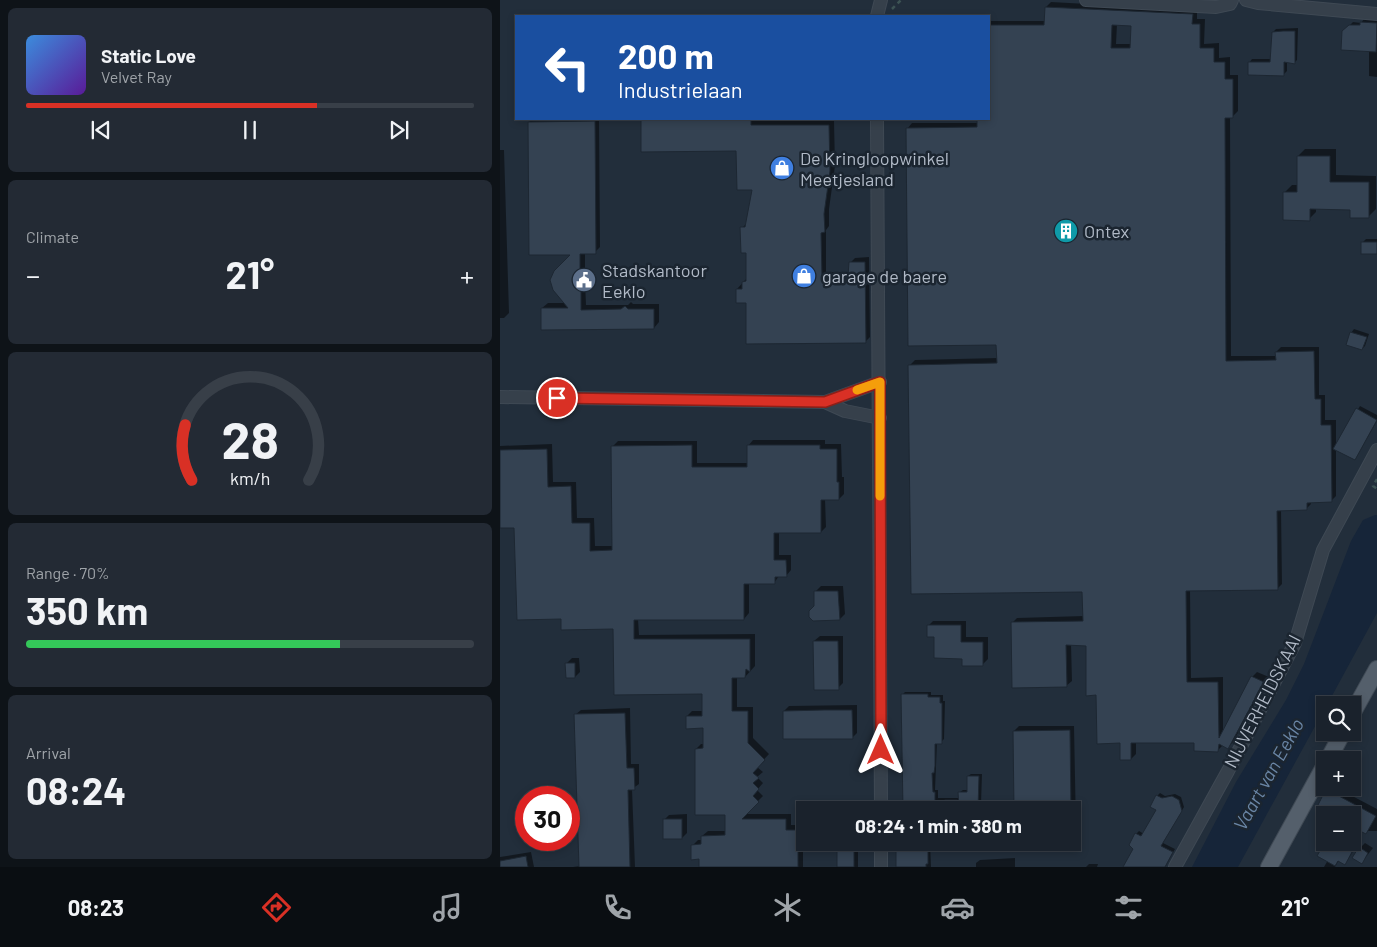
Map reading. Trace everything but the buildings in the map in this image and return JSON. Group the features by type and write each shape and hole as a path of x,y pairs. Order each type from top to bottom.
{"main road":[{"path":"1361,698 1377,669"},
{"path":"1269,867 1316,781"}],"street":[{"path":"877,15 881,0"},
{"path":"1086,0 1216,7 1230,4 1232,0"},
{"path":"1252,2 1377,14"},
{"path":"878,120 881,801"},
{"path":"500,397 825,402 880,382"},
{"path":"825,402 845,411 880,418"},
{"name":"NIJVERHEIDSKAAI","path":"1175,867 1228,771 1294,643 1322,550 1377,450"},
{"path":"881,851 882,867"}],"path":[{"path":"1377,479 1373,486 1377,489"}],"water":[{"name":"Vaart van Eeklo","path":"1377,515 1377,613 1332,696 1316,696 1316,724 1238,867 1192,867 1236,782 1286,700 1304,664 1351,541 1363,520"}],"slow traffic":[{"path":"857,390 880,382 880,496"}],"place":[{"name":"De Kringloopwinkel Meetjesland","path":"782,168"},
{"name":"Ontex","path":"1066,231"},
{"name":"garage de baere","path":"804,276"},
{"name":"Stadskantoor Eeklo","path":"584,280"}],"route":[{"path":"557,398 825,402 870,384 880,382 881,750"}]}
